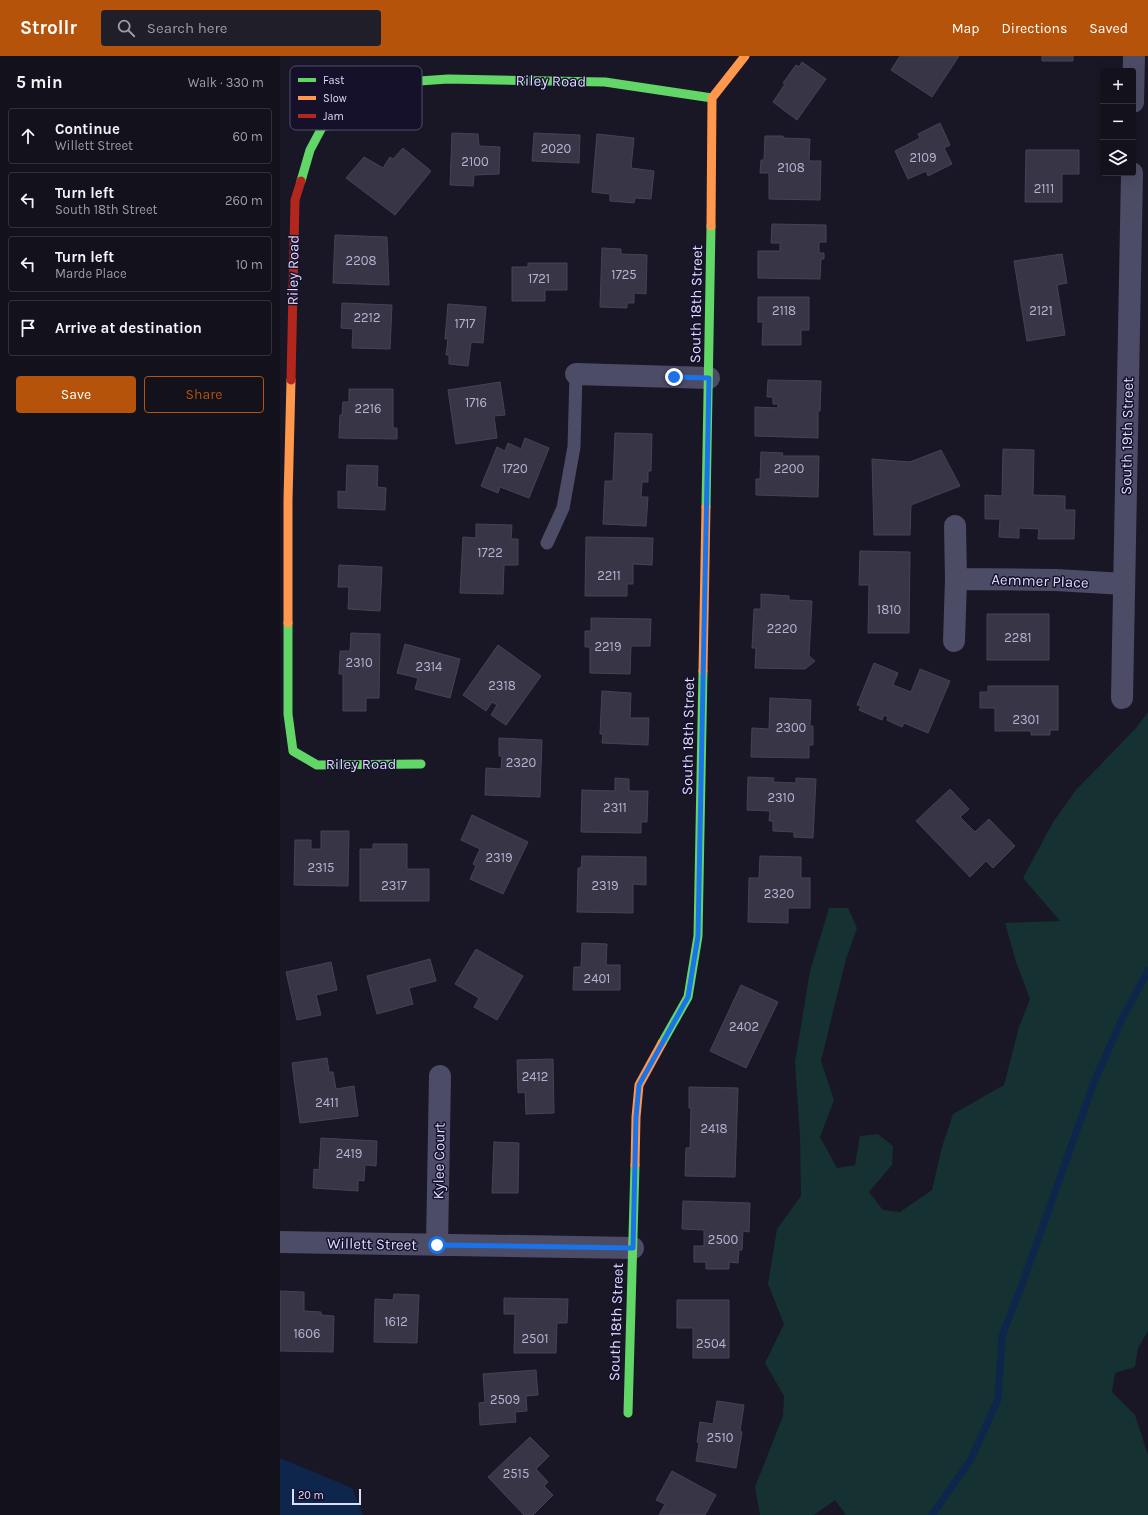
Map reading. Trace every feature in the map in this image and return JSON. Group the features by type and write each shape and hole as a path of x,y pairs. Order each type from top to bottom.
{"street":[{"path":"712,98 745,56"},
{"path":"1134,56 1134,68"},
{"name":"Riley Road","path":"422,81 448,79 605,82 712,98"},
{"name":"South 18th Street","path":"628,1413 636,1117 639,1085 688,997 698,936 709,378 712,98"},
{"name":"Riley Road","path":"321,130 310,150 295,200 284,500 288,714 293,751 317,765 421,764"},
{"name":"South 19th Street","path":"1122,698 1132,176"},
{"path":"576,374 709,378"},
{"path":"954,641 956,579 955,526"},
{"name":"Aemmer Place","path":"956,579 1056,580 1124,584"},
{"name":"Kylee Court","path":"437,1245 440,1076"},
{"name":"Willett Street","path":"280,1242 633,1248"}],"lane":[{"path":"547,543 564,508 573,455 576,374"}],"green space":[{"path":"1148,712 1148,1331 1138,1348 1135,1367 1115,1373 1112,1392 1135,1415 1148,1455 1148,1515 846,1515 835,1500 814,1515 760,1515 755,1487 783,1416 784,1396 765,1363 784,1324 768,1284 777,1229 801,1196 800,1137 795,1062 810,971 829,908 848,908 857,928 846,959 821,1061 834,1100 820,1137 837,1168 855,1165 860,1136 878,1134 893,1146 892,1165 869,1192 883,1210 900,1212 932,1190 942,1147 953,1114 1004,1085 1019,1027 1030,999 1016,962 1005,923 1060,921 1023,878 1053,822 1076,790 1136,728"}],"water":[{"path":"280,1458 352,1488 363,1515 280,1515"}],"building":[{"path":"900,56 959,56 932,97 891,70"},
{"path":"1042,56 1073,56 1073,61 1042,61"},
{"path":"802,62 826,79 797,120 773,102 785,84 783,83 796,65 799,67"},
{"path":"940,123 950,145 944,148 952,164 928,176 926,171 908,179 895,151 920,138 918,134"},
{"path":"452,133 478,134 479,146 500,147 499,174 474,175 473,186 450,185"},
{"path":"534,133 580,135 579,163 532,161"},
{"path":"597,134 634,138 631,168 654,171 651,199 635,198 634,203 610,201 610,194 592,192"},
{"path":"765,136 810,139 809,161 821,161 820,200 769,199 769,173 760,173 761,160 764,160"},
{"path":"403,148 431,171 395,215 346,178 364,157 383,168 390,157 393,159"},
{"path":"1026,150 1079,150 1079,174 1062,174 1062,202 1025,202"},
{"path":"772,224 826,225 826,242 819,242 819,253 824,253 824,259 821,259 820,279 758,278 758,251 780,251 780,243 771,243"},
{"path":"335,235 387,237 389,285 333,283"},
{"path":"602,248 621,249 621,254 647,255 646,294 634,293 634,303 627,303 627,308 600,307"},
{"path":"1062,254 1067,283 1057,285 1065,335 1027,341 1014,261"},
{"path":"528,263 567,263 567,290 545,290 545,301 512,301 512,267 528,267"},
{"path":"758,297 809,297 809,330 801,330 801,345 762,345 763,322 758,322"},
{"path":"342,303 392,305 390,349 352,348 353,329 341,328"},
{"path":"448,304 486,307 483,343 471,342 468,366 449,364 449,355 446,355 448,339 445,339"},
{"path":"768,380 821,381 820,411 818,411 818,438 755,436 755,407 778,408 778,404 773,404 773,397 767,397"},
{"path":"500,382 505,415 494,416 497,438 456,444 448,390"},
{"path":"349,389 393,389 393,428 397,428 397,439 339,438 340,415 342,415 343,402 349,402"},
{"path":"615,433 652,434 651,471 648,471 648,482 642,482 641,497 648,497 646,526 603,524 605,481 613,481"},
{"path":"525,438 549,448 529,498 500,487 498,493 481,486 497,447 505,451 508,443 521,449"},
{"path":"1003,449 1034,450 1033,495 1065,496 1065,510 1075,510 1074,539 1038,539 1039,529 1019,528 1019,538 999,537 1000,519 985,519 985,495 1002,496"},
{"path":"941,450 960,486 911,505 910,535 874,535 872,459 910,462"},
{"path":"761,452 783,453 782,456 819,456 818,497 756,495 756,479 760,479"},
{"path":"347,465 378,466 377,487 386,488 385,510 338,508 338,491 346,492"},
{"path":"476,524 512,525 511,539 518,539 518,565 504,565 503,594 460,593 463,537 476,538"},
{"path":"586,537 653,538 652,565 633,564 633,584 627,584 627,596 585,596"},
{"path":"860,551 910,552 909,633 868,633 869,585 859,585"},
{"path":"339,565 382,567 380,611 348,609 349,587 338,587"},
{"path":"761,594 789,596 789,600 812,601 809,656 815,661 805,669 755,668 756,648 752,648 754,609 761,609"},
{"path":"987,614 1049,614 1049,660 987,660"},
{"path":"591,618 651,619 650,646 631,646 630,674 590,673 590,647 585,647 585,631 591,631"},
{"path":"351,633 380,634 379,698 366,698 366,711 343,711 343,674 339,674 340,651 350,651"},
{"path":"405,644 460,659 450,698 415,689 418,678 397,673"},
{"path":"498,645 541,676 506,725 491,715 497,705 492,702 486,711 463,695"},
{"path":"874,663 898,673 893,685 911,692 920,669 950,681 928,733 904,723 902,727 887,720 888,717 884,715 882,720 859,710 861,706 857,705"},
{"path":"988,686 1058,686 1058,730 1050,730 1050,735 1031,735 1031,731 995,731 995,708 980,708 980,692 988,692"},
{"path":"602,691 631,693 630,718 649,718 648,745 602,743 603,734 600,734"},
{"path":"770,698 811,700 810,726 813,726 813,745 809,745 809,758 751,757 752,728 769,729"},
{"path":"499,738 542,740 540,797 485,795 486,768 501,769 502,756 499,756"},
{"path":"748,777 774,778 773,782 796,783 796,778 816,779 813,838 794,837 794,832 773,831 773,821 769,821 770,811 747,810"},
{"path":"615,778 629,779 629,791 648,791 647,822 641,822 641,833 581,832 582,790 615,791"},
{"path":"950,789 969,809 960,817 975,832 989,819 1015,846 993,868 986,861 970,877 916,821"},
{"path":"472,815 528,842 503,894 470,879 476,866 473,864 480,849 461,840"},
{"path":"321,831 349,831 348,886 294,885 295,840 311,840 311,849 321,849"},
{"path":"373,844 407,844 407,869 429,869 429,901 360,901 360,849 373,849"},
{"path":"582,856 646,857 646,885 633,884 633,913 577,912 578,868 581,868"},
{"path":"760,856 801,857 801,878 810,878 810,908 788,908 788,923 748,922 749,878 759,878"},
{"path":"582,943 607,944 606,965 620,965 620,990 573,990 574,967 581,967"},
{"path":"476,949 523,976 497,1020 474,1007 479,998 455,984"},
{"path":"430,959 436,981 409,988 413,1004 377,1014 367,976"},
{"path":"331,962 337,990 316,995 321,1015 297,1020 286,972"},
{"path":"741,985 778,1002 746,1068 710,1051"},
{"path":"327,1058 329,1072 333,1072 336,1089 354,1086 358,1116 300,1123 292,1063"},
{"path":"553,1059 554,1113 526,1114 525,1092 518,1093 517,1060"},
{"path":"689,1087 738,1088 735,1177 685,1176 686,1148 690,1148 691,1108 689,1108"},
{"path":"321,1138 377,1141 376,1166 365,1165 364,1181 358,1180 358,1191 313,1188 314,1169 319,1170"},
{"path":"494,1142 519,1143 518,1193 492,1193"},
{"path":"683,1201 750,1203 749,1232 743,1231 742,1250 739,1250 738,1263 729,1262 729,1269 706,1269 706,1262 694,1262 694,1246 704,1246 704,1230 682,1229"},
{"path":"280,1291 304,1292 304,1311 321,1312 321,1315 334,1316 333,1352 280,1351"},
{"path":"394,1294 419,1295 417,1343 374,1342 375,1299 393,1300"},
{"path":"504,1298 568,1299 567,1323 557,1323 556,1353 514,1353 515,1314 504,1314"},
{"path":"677,1300 729,1300 729,1358 693,1358 693,1328 677,1328"},
{"path":"536,1370 538,1395 526,1396 527,1411 515,1412 516,1422 480,1425 479,1403 485,1402 483,1374"},
{"path":"717,1401 744,1405 740,1431 742,1432 736,1468 696,1461 700,1422 713,1424"},
{"path":"530,1437 549,1456 536,1469 548,1482 544,1486 553,1495 533,1515 524,1515 488,1477"},
{"path":"672,1471 716,1495 705,1515 659,1515 665,1504 656,1500"}],"waterway":[{"path":"932,1515 971,1459 998,1399 1002,1336 1023,1282 1094,1082 1123,1017 1148,971"}],"traffic: fast":[{"path":"422,81 448,79 605,82 712,98"},
{"path":"301,181 310,150 321,130"},
{"path":"706,507 711,226"},
{"path":"288,623 288,714 293,751 317,765 421,764"},
{"path":"662,1043 688,997 698,936 703,671"},
{"path":"628,1413 635,1165"}],"traffic: slow":[{"path":"711,226 712,98 745,56"},
{"path":"288,623 288,500 291,380"},
{"path":"703,671 706,507"},
{"path":"635,1165 636,1117 639,1085 662,1043"}],"traffic: jam":[{"path":"291,380 295,200 301,181"}],"route":[{"path":"437,1245 633,1248 636,1117 639,1085 652,1058 688,997 698,936 709,378 674,377"}]}
